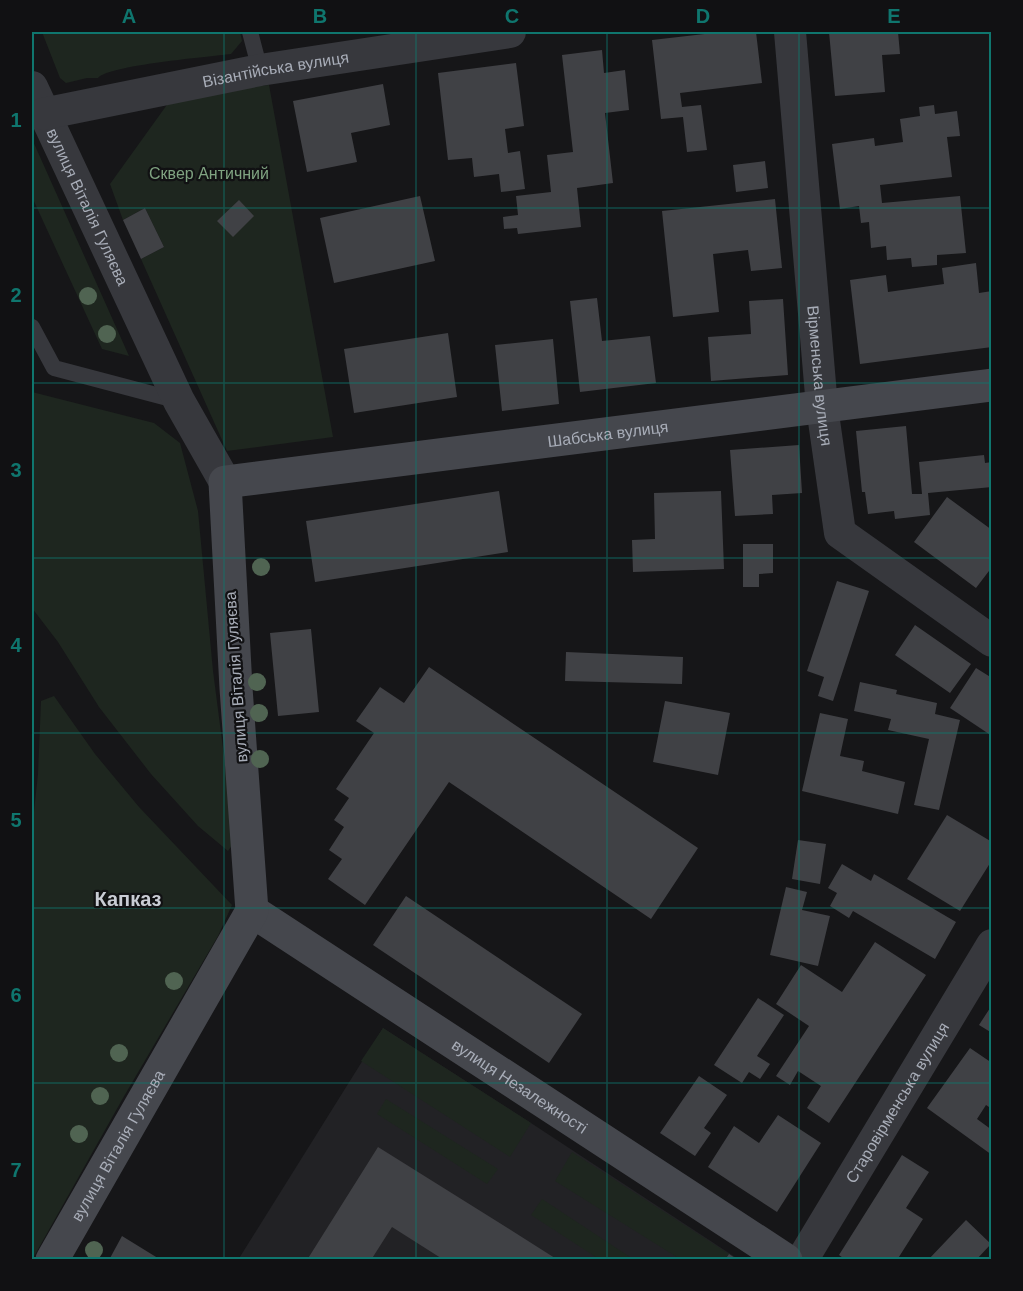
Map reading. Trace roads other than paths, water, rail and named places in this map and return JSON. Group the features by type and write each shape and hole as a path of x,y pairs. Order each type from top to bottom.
{"main road":[{"name":"Шабська вулиця","path":"225,483 992,385"},
{"name":"вулиця Віталія Гуляєва","path":"52,1260 252,911 236,688 225,483"},
{"name":"вулиця Незалежності","path":"252,911 786,1260"}],"street":[{"name":"Візантійська вулиця","path":"37,100 260,70 510,32"},
{"name":"Вірменська вулиця","path":"790,32 822,407 840,533 992,641"},
{"name":"вулиця Віталія Гуляєва","path":"37,100 179,401 225,483"},
{"name":"Старовірменська вулиця","path":"802,1260 992,945"}],"lane":[{"path":"250,32 260,70"},
{"path":"32,327 54,368 179,401"}],"district":[{"name":"Капказ","path":"128,899"}],"park label":[{"name":"Сквер Античний","path":"209,173"}]}
